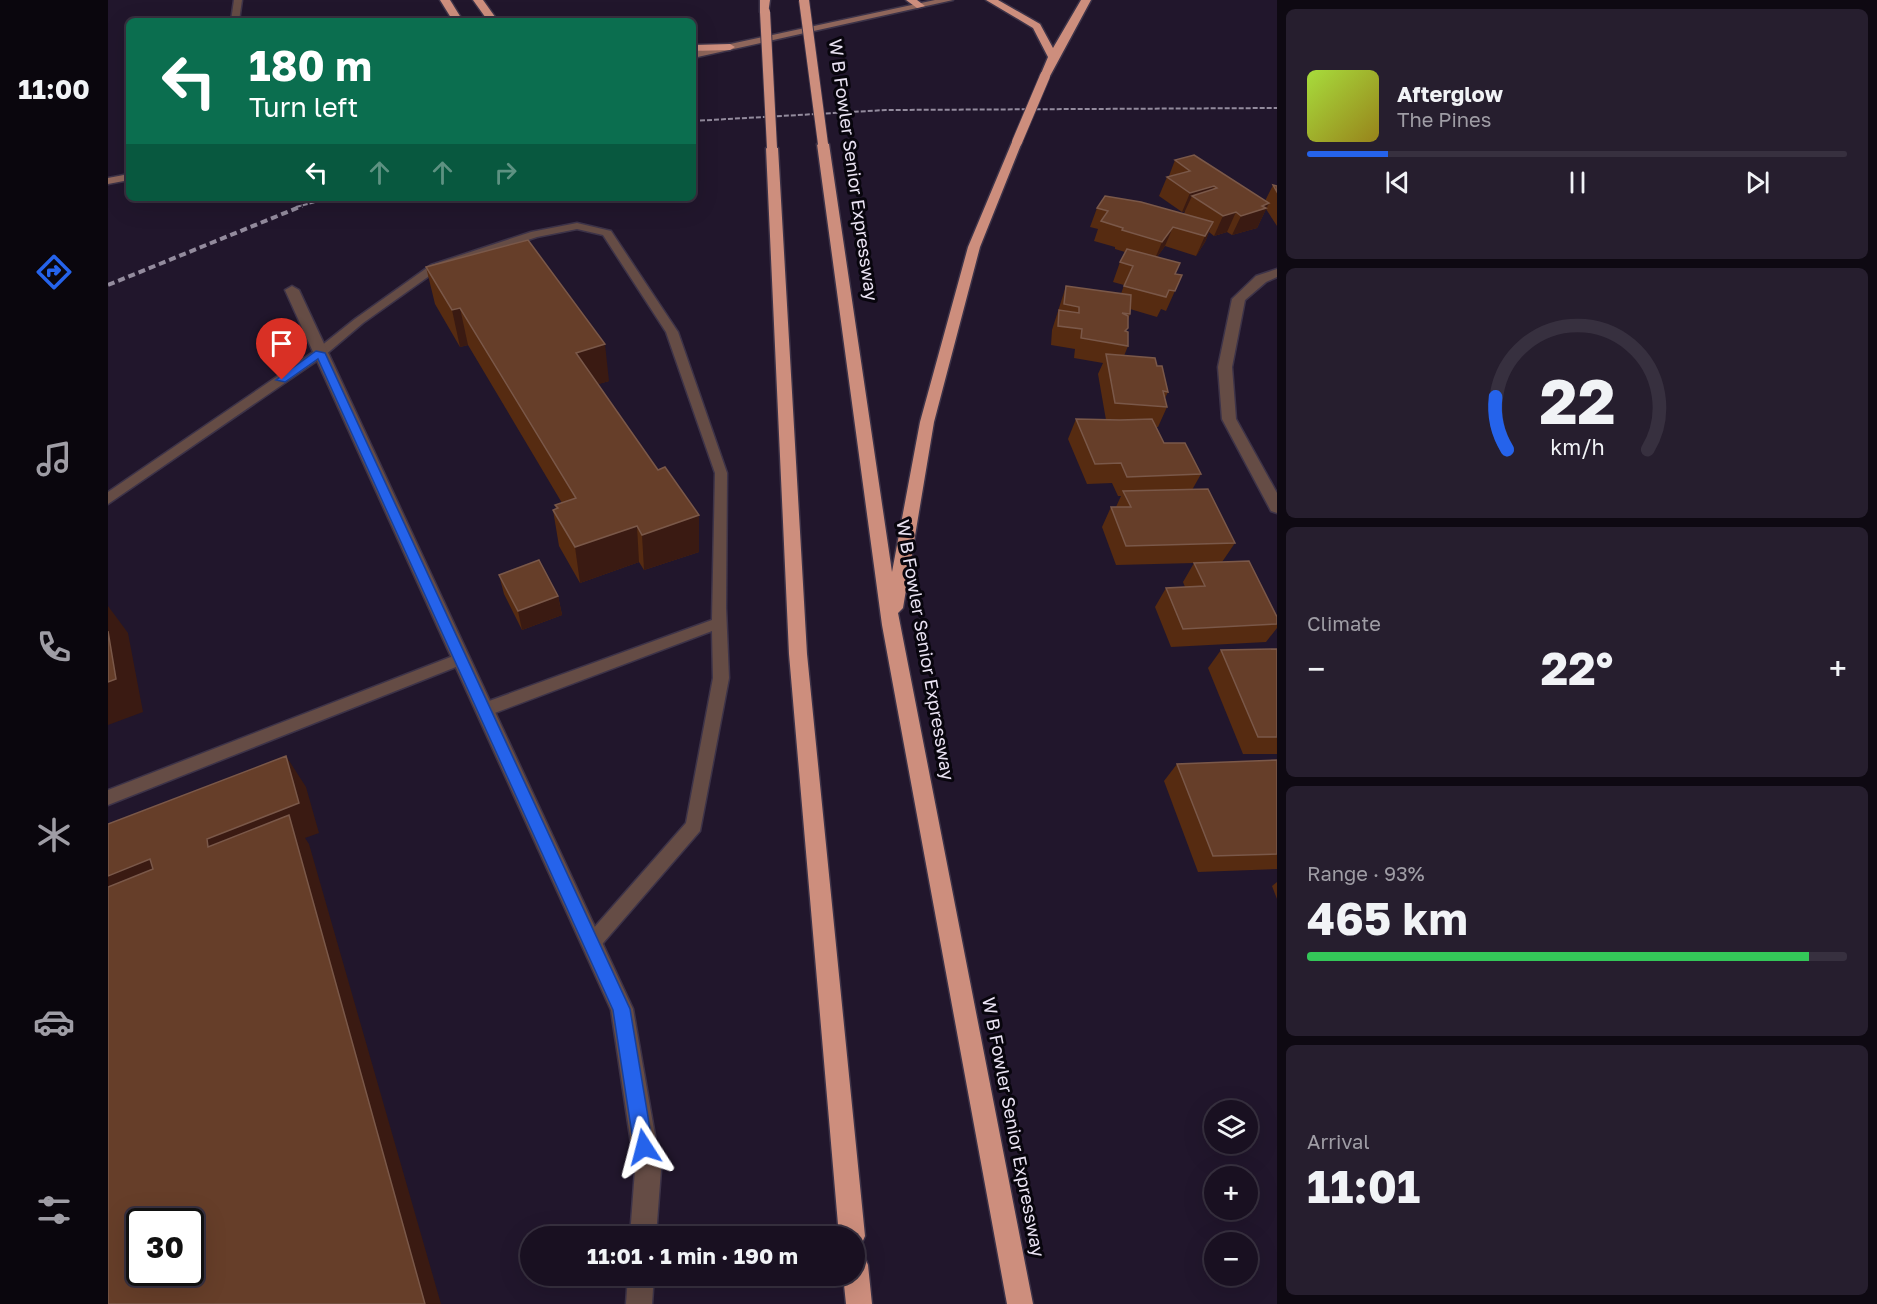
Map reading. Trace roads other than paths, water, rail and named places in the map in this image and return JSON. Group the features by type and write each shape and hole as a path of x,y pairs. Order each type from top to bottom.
{"highway":[{"path":"445,0 456,18"},
{"path":"478,0 490,18"},
{"path":"765,0 798,654 851,1226"},
{"name":"W B Fowler Senior Expressway","path":"804,0 891,625 1020,1304"},
{"path":"911,0 920,6"},
{"path":"991,0 1037,26 1053,57"},
{"path":"891,625 927,422 974,247 1053,57 1086,0"},
{"path":"485,13 494,18"},
{"path":"696,48 730,47"},
{"path":"857,1286 859,1304"}],"main road":[{"path":"696,54 948,0"},
{"path":"108,181 126,178"}],"street":[{"path":"1277,273 1261,279 1239,299 1225,367 1229,419 1277,507"},
{"path":"292,290 622,1009 648,1170 644,1226"},
{"path":"639,1304 640,1286"}],"lane":[{"path":"235,18 238,0"},
{"path":"108,499 320,353 359,321 435,267 535,234 577,226 607,233 672,332 721,473 719,623 721,678 694,826 591,944"},
{"path":"484,710 719,623"},
{"path":"108,798 461,659"}],"railway":[{"path":"696,121 886,110 1277,108"},
{"path":"296,207 319,201"},
{"path":"108,285 302,206"}]}
